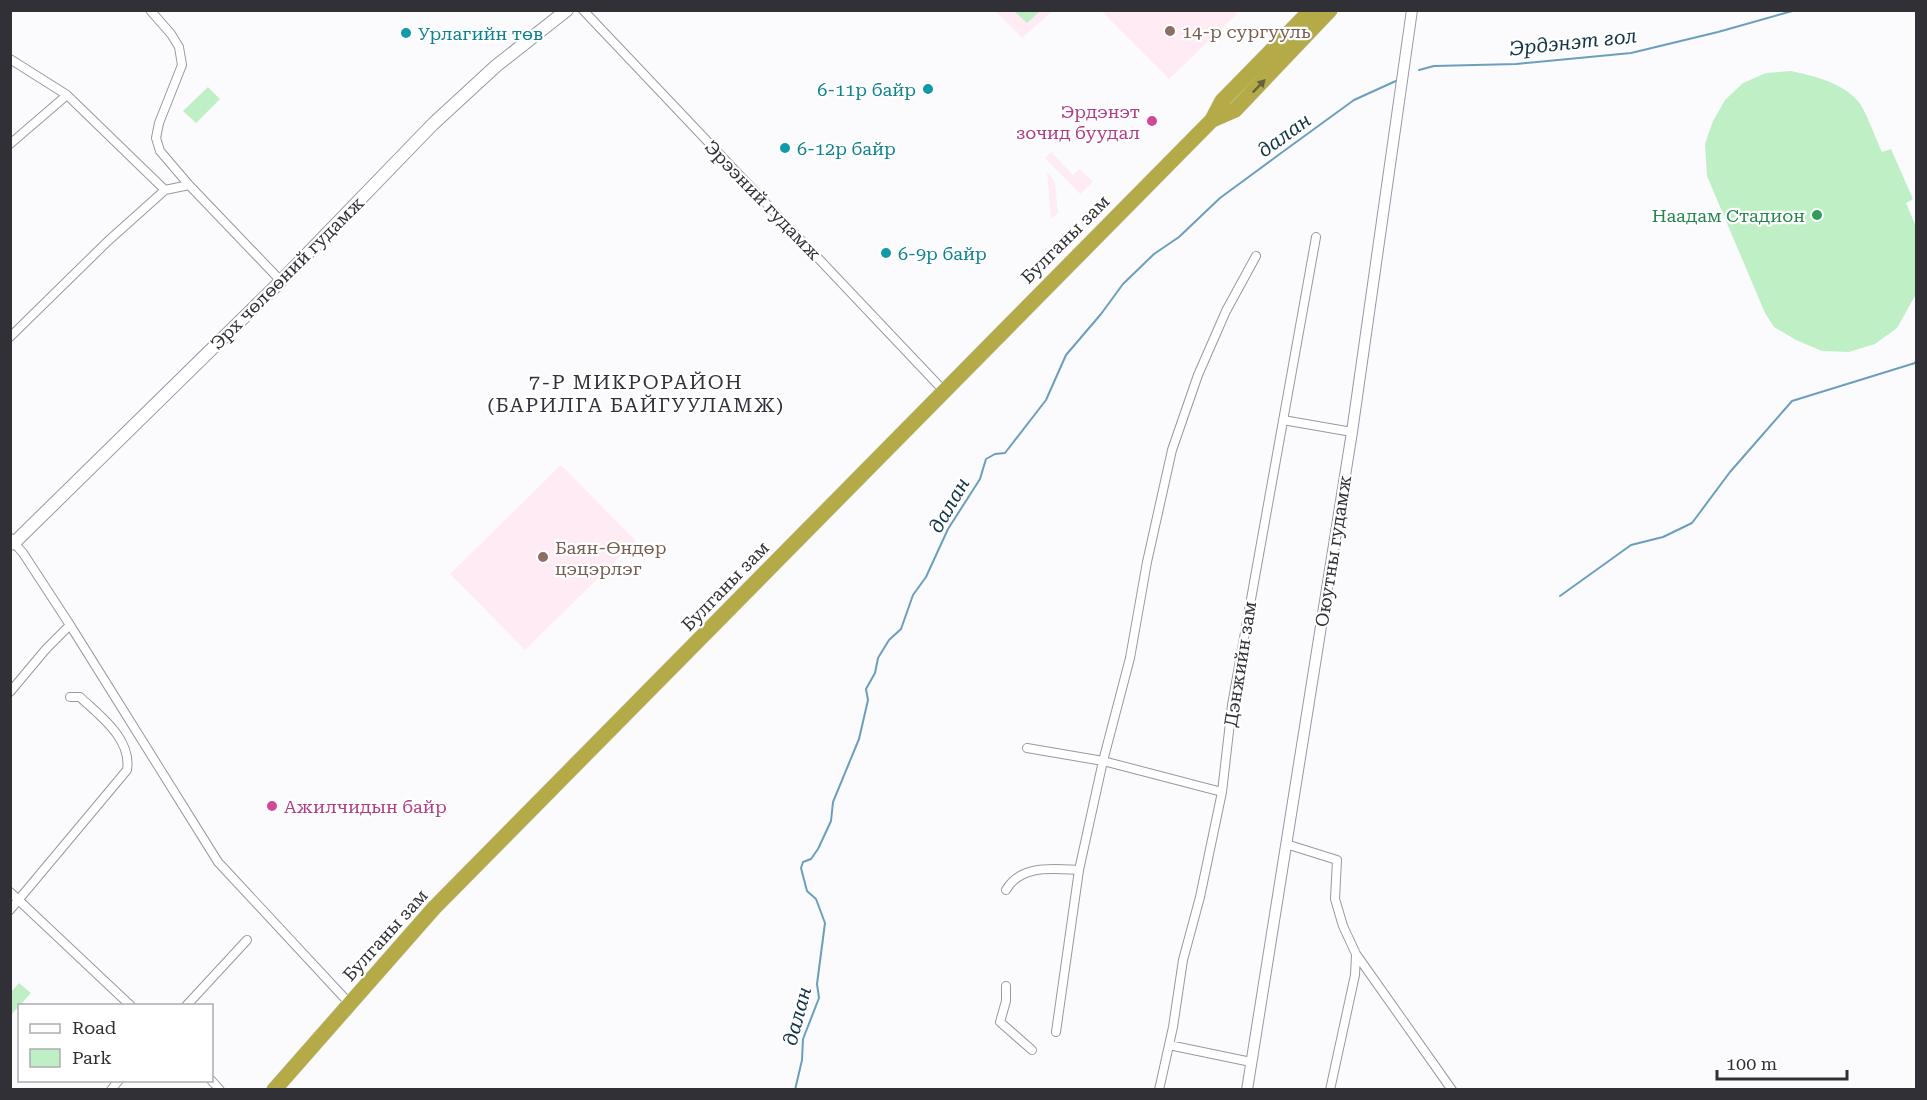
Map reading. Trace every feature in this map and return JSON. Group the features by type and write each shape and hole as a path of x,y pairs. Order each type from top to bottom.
{"highway":[{"name":"Булганы зам","path":"274,1089 434,908 1212,120 1222,100 1311,10"},
{"name":"Булганы зам","path":"1212,120 1235,110 1330,10"}],"main road":[{"name":"Эрх чөлөөний гудамж","path":"12,543 281,281 433,124 496,66 567,10"}],"street":[{"path":"150,10 171,34 178,47 182,65 159,123 156,138 160,151 166,161 281,281"},
{"name":"Эрээний гудамж","path":"583,10 943,390"},
{"name":"Оюутны гудамж","path":"1246,1089 1352,432 1412,10"},
{"path":"10,59 67,94 165,190"},
{"path":"10,144 67,94"},
{"path":"10,337 108,241 165,190 189,185"},
{"name":"Дэнжийн зам","path":"1160,1089 1183,960 1200,897 1222,792 1232,705 1316,237"},
{"path":"1056,1032 1079,870 1103,761 1130,658 1147,562 1172,450 1198,375 1226,311 1256,256"},
{"path":"1283,420 1352,432"},
{"path":"12,543 23,553 70,625 218,862 350,1004"},
{"path":"10,692 46,649 70,625"},
{"path":"10,910 127,771 129,762 120,737 80,697 70,697"},
{"path":"1027,747 1103,761 1222,792"},
{"path":"1286,844 1337,861 1335,899 1343,926 1356,954 1452,1089"},
{"path":"1006,890 1009,884 1026,873 1041,868 1079,870"},
{"path":"10,892 130,1004"},
{"path":"187,1004 247,940"},
{"path":"1330,1089 1355,975 1356,954"},
{"path":"1006,986 1006,1001 1000,1022 1032,1050"},
{"path":"1169,1045 1251,1062"}],"shaded area":[{"path":"995,11 1052,11 1022,38"},
{"name":"14-р сургууль","path":"1101,11 1236,11 1237,14 1169,79"},
{"path":"1051,152 1073,175 1080,169 1093,182 1080,194 1045,158"},
{"path":"1047,172 1055,182 1058,213 1051,219"},
{"name":"Баян-Өндөр цэцэрлэг","path":"561,465 636,541 525,650 450,574"}],"green space":[{"path":"1014,11 1040,11 1027,23"},
{"name":"Наадам Стадион","path":"1791,71 1835,84 1858,101 1868,118 1882,152 1891,149 1913,199 1906,203 1916,227 1916,294 1897,328 1875,344 1849,352 1822,351 1774,327 1765,313 1707,176 1705,144 1713,121 1725,100 1743,83 1766,73"},
{"path":"208,87 220,99 196,123 183,111"},
{"path":"19,983 31,993 21,1004 18,1004 11,1015 11,992"}],"waterway":[{"name":"Эрдэнэт гол","path":"1419,70 1434,66 1516,64 1631,53 1796,10"},
{"name":"далан","path":"795,1090 802,1060 803,1039 819,998 817,984 825,923 816,899 807,891 801,868 803,862 811,859 818,849 831,821 833,802 859,739 868,700 866,689 875,673 878,658 889,640 901,629 913,595 926,577 948,529 980,479 986,459 995,454 1005,453 1046,400 1066,355 1123,284 1154,254 1179,237 1220,198 1354,100 1398,80"},
{"path":"1560,596 1631,545 1663,537 1692,523 1730,472 1792,401 1916,361"}],"place":[{"name":"14-р сургууль","path":"1170,31"},
{"name":"Урлагийн төв","path":"406,33"},
{"name":"6-11р байр","path":"928,89"},
{"name":"Эрдэнэт зочид буудал","path":"1152,121"},
{"name":"6-12р байр","path":"785,148"},
{"name":"Наадам Стадион","path":"1817,215"},
{"name":"6-9р байр","path":"886,253"},
{"name":"Баян-Өндөр цэцэрлэг","path":"543,557"},
{"name":"Ажилчидын байр","path":"272,806"}],"district":[{"name":"7-Р МИКРОРАЙОН (БАРИЛГА БАЙГУУЛАМЖ)","path":"636,394"}]}
